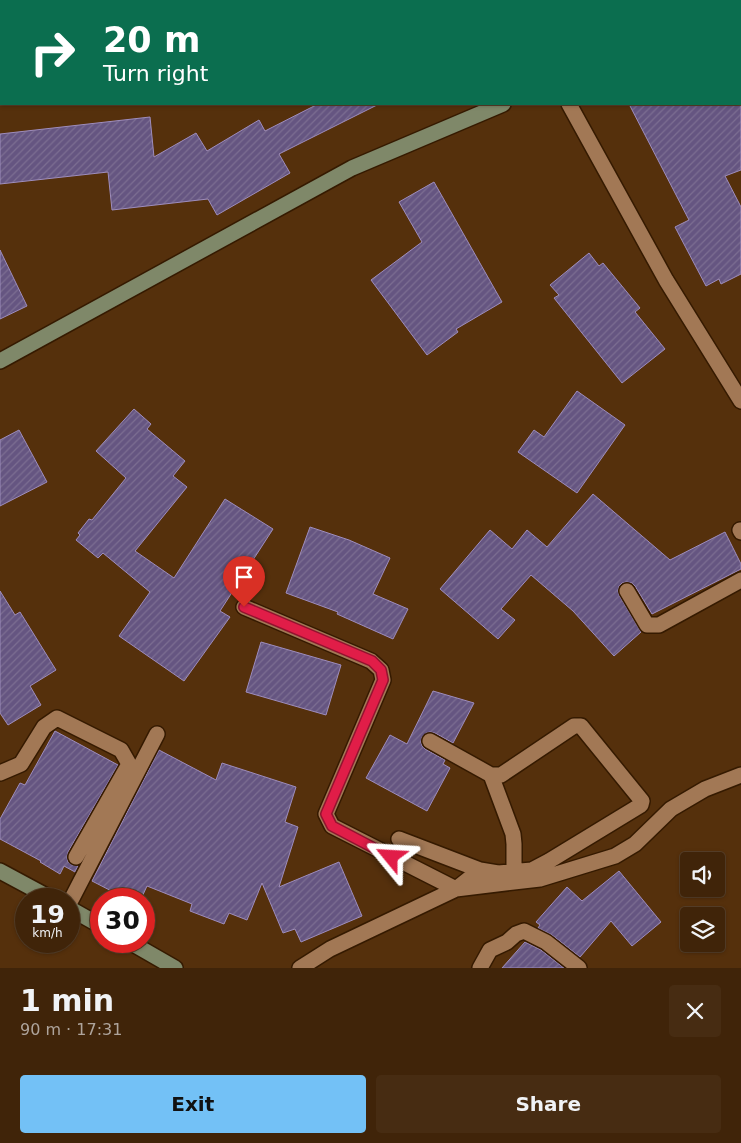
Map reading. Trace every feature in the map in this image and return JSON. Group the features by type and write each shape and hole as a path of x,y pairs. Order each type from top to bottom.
{"main road":[{"path":"0,361 352,168 501,105"},
{"path":"0,871 32,888"},
{"path":"149,953 175,968"}],"street":[{"path":"570,105 666,280 741,401"},
{"path":"627,591 647,625 659,624 741,580"},
{"path":"244,607 372,661 381,670 383,680 326,814 332,826 456,889 540,878 615,856 635,844 671,809 705,789 741,776"},
{"path":"0,773 20,764 44,726 57,718 121,750 129,764 76,857"},
{"path":"399,839 480,870 498,873 532,870 549,862 641,805 642,801 581,726 574,726 501,775 491,775 430,741"},
{"path":"77,888 157,734"},
{"path":"491,775 512,834 514,872"},
{"path":"635,809 650,829"},
{"path":"300,968 330,950 456,889 480,870"},
{"path":"480,968 490,950 508,942 516,934 524,931 546,942 579,968"}],"building":[{"path":"316,105 377,105 279,154 290,173 217,215 208,199 112,210 108,172 0,184 0,134 150,117 154,157 196,133 207,151 259,120 265,131"},
{"path":"630,105 741,105 741,170 725,176 741,207 741,274 721,284 719,279 706,286 675,227 689,220"},
{"path":"434,182 502,302 456,329 458,332 427,355 371,280 422,242 399,202"},
{"path":"0,250 27,306 0,319"},
{"path":"589,253 599,266 603,263 640,308 635,312 665,349 622,383 554,298 559,295 550,285"},
{"path":"577,391 625,425 577,493 518,452 534,430 544,437"},
{"path":"134,409 151,424 147,429 185,461 173,476 187,487 135,551 174,578 225,499 273,529 220,611 230,617 184,681 119,636 150,592 103,553 98,558 76,540 80,535 78,533 89,519 92,520 126,478 96,451"},
{"path":"19,430 47,482 0,506 0,440"},
{"path":"593,494 670,560 725,532 741,564 741,569 652,614 635,586 632,583 622,583 619,586 619,595 641,632 614,656 573,611 531,575 501,609 515,620 498,639 440,589 490,530 512,549 527,530 547,547"},
{"path":"310,527 349,540 390,558 373,594 408,609 393,639 337,614 338,612 286,593"},
{"path":"0,591 15,615 20,612 56,670 30,686 41,705 8,725 0,713"},
{"path":"261,642 341,665 326,715 246,692"},
{"path":"433,691 474,703 453,743 430,732 422,737 422,746 445,760 443,764 450,768 427,811 366,778 390,735 407,744"},
{"path":"55,731 118,765 68,852 68,862 78,866 75,872 64,866 60,874 41,861 0,839 0,819 20,783 25,785"},
{"path":"159,750 216,780 222,763 296,787 285,822 298,827 279,887 339,862 362,916 301,942 295,929 283,933 262,883 247,920 229,913 224,924 190,911 192,904 155,888 147,886 146,888 106,888 92,881"},
{"path":"619,871 661,922 632,946 611,921 580,957 552,935 538,928 540,925 536,922 567,887 582,901"},
{"path":"525,942 541,950 564,968 502,968"}],"route":[{"path":"244,607 372,661 381,670 383,680 326,814 332,826 391,857"}]}
